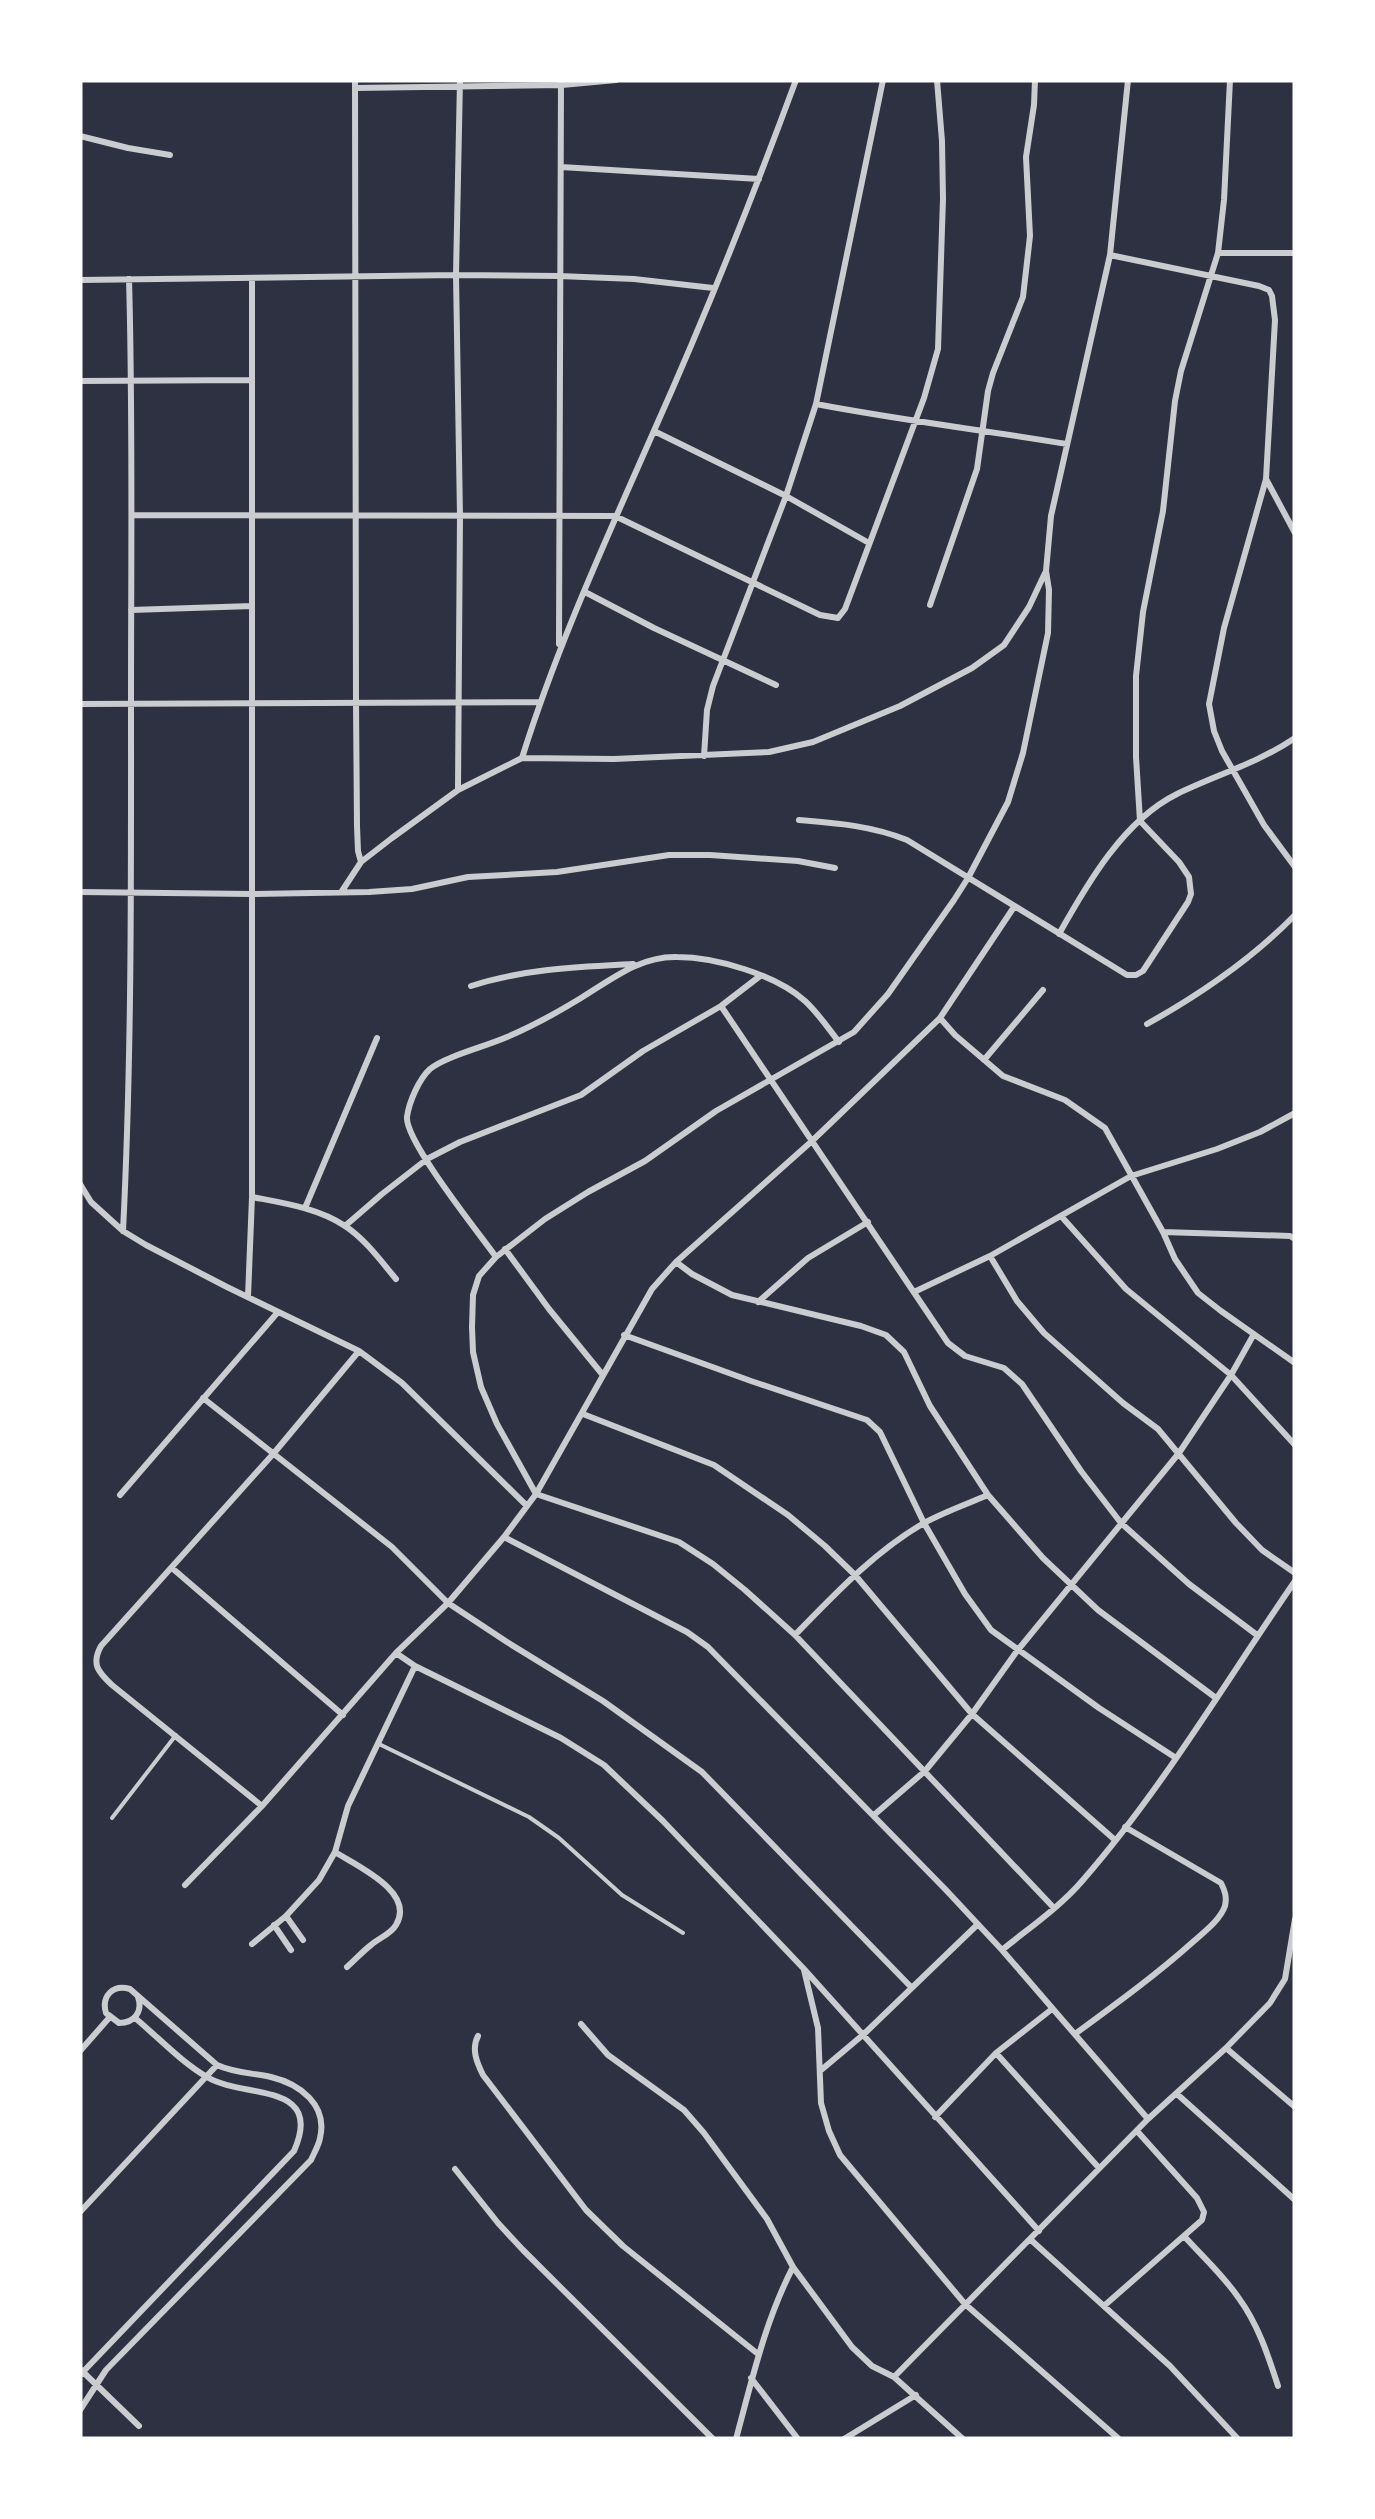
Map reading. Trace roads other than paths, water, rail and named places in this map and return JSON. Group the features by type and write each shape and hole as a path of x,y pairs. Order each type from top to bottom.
{"street":[{"path":"361,862 356,704 355,84 616,80"},
{"path":"522,758 559,650 714,288 796,80"},
{"path":"704,756 707,710 723,658 786,496 816,404 883,80"},
{"path":"132,515 615,516 832,618 842,615 932,376 938,350 943,199 937,80"},
{"path":"930,605 972,487 993,373 1027,278 1030,236 1026,157 1035,80"},
{"path":"1054,1908 795,1636 745,1590 678,1542 536,1494 497,1424 482,1387 474,1352 473,1296 479,1276 496,1257 546,1219 646,1161 716,1111 839,1042 861,1025 888,994 968,878 1008,802 1023,753 1048,633 1046,572 1051,516 1110,255 1128,80"},
{"path":"799,820 856,826 907,840 1127,974 1136,975 1149,964 1188,902 1192,886 1179,862 1140,820 1135,721 1138,646 1163,512 1181,370 1218,252 1230,80"},
{"path":"458,790 460,516 456,275 460,83"},
{"path":"559,650 562,83"},
{"path":"80,136 170,154"},
{"path":"561,167 759,179"},
{"path":"1218,252 1295,254"},
{"path":"1110,255 1259,286 1272,296 1275,320 1266,479 1241,563 1209,704 1214,732 1234,771 1264,825 1295,867"},
{"path":"80,280 559,276 714,288"},
{"path":"248,1296 252,1197 252,278"},
{"path":"123,1231 132,893 130,279"},
{"path":"80,381 252,380"},
{"path":"816,404 1066,444"},
{"path":"654,431 869,542"},
{"path":"1266,479 1295,533"},
{"path":"342,892 361,862 458,790 522,758 614,759 769,752 813,742 900,706 992,655 1011,636 1046,572"},
{"path":"585,592 776,685"},
{"path":"132,610 252,606"},
{"path":"80,704 539,702"},
{"path":"1059,934 1092,878 1149,812 1295,738"},
{"path":"80,892 369,892 412,889 468,878 557,872 669,855 710,854 835,868"},
{"path":"185,1885 262,1806 504,1537 536,1494 652,1289 676,1262 940,1018 1014,906"},
{"path":"1148,1024 1249,956 1295,915"},
{"path":"471,986 533,972 690,957 761,975 787,988 805,1001 839,1042"},
{"path":"496,1257 412,1138 406,1120 413,1098 430,1070 514,1034 638,964"},
{"path":"345,1226 426,1159 581,1095 643,1051 722,1006 761,975"},
{"path":"984,1060 1043,990"},
{"path":"722,1006 948,1343 965,1356 1004,1368 1022,1384 1121,1523 1189,1584 1257,1635"},
{"path":"940,1018 1002,1076 1065,1100 1105,1128 1175,1259 1198,1292 1295,1363"},
{"path":"306,1208 376,1038"},
{"path":"914,1292 990,1256 1131,1176 1260,1132 1295,1114"},
{"path":"80,1184 91,1202 123,1231 359,1351 402,1383 526,1505"},
{"path":"252,1197 306,1208 345,1226 396,1280"},
{"path":"1061,1216 1126,1289 1231,1375 1295,1445"},
{"path":"758,1302 808,1258 868,1222"},
{"path":"1163,1232 1293,1237"},
{"path":"506,1249 548,1309 602,1374"},
{"path":"990,1256 1016,1301 1044,1334 1158,1429 1236,1523 1295,1577 1176,1758 1114,1840 1081,1882 1002,1950"},
{"path":"676,1262 732,1295 886,1335 904,1352 930,1406 988,1496 1071,1587 1216,1698"},
{"path":"120,1496 278,1312"},
{"path":"874,1816 925,1771 1017,1651 1180,1453 1254,1334"},
{"path":"624,1335 867,1420 880,1432 924,1523 991,1630 1176,1758"},
{"path":"262,1806 112,1685 99,1672 95,1656 359,1351"},
{"path":"203,1398 392,1547 448,1603 604,1701 702,1772 911,1987"},
{"path":"583,1414 714,1466 788,1515 854,1575 972,1714 1114,1840"},
{"path":"795,1636 854,1575 924,1523 988,1496"},
{"path":"504,1537 708,1647 1002,1950 1148,2120"},
{"path":"172,1568 343,1714"},
{"path":"396,1653 604,1764 804,1969 1040,2231"},
{"path":"252,1944 286,1916 319,1880 335,1852 348,1806 415,1666"},
{"path":"1075,2034 1152,1978 1213,1924 1226,1901 1221,1883 1124,1826"},
{"path":"335,1852 382,1882 401,1908 397,1924 347,1967"},
{"path":"286,1916 304,1940"},
{"path":"894,2377 1099,2168 1270,2003 1284,1978 1295,1919"},
{"path":"819,2072 977,1925"},
{"path":"274,1926 291,1950"},
{"path":"804,1969 818,2028 820,2102 840,2155 965,2304 1119,2439"},
{"path":"80,2410 106,2370 311,2160 320,2137 321,2115 311,2097 296,2086 217,2065 130,1989 114,1989 106,1997 104,2008 110,2018 120,2023 135,2018 140,2008 138,1996"},
{"path":"936,2117 996,2054 1052,2009"},
{"path":"80,2051 110,2018"},
{"path":"135,2018 206,2076 221,2084 270,2093 295,2108 302,2119 302,2134 294,2151 81,2372 139,2426"},
{"path":"581,2024 608,2054 684,2110 704,2133 852,2347 872,2366 916,2395 963,2439"},
{"path":"478,2036 474,2048 483,2075 586,2210 623,2246 758,2354"},
{"path":"1226,2048 1295,2107"},
{"path":"996,2054 1099,2168"},
{"path":"80,2212 217,2065"},
{"path":"1176,2094 1295,2200"},
{"path":"1105,2305 1202,2220 1204,2212 1138,2131"},
{"path":"456,2169 523,2250 713,2439"},
{"path":"1184,2236 1237,2294 1253,2320 1278,2386"},
{"path":"1031,2240 1170,2366 1238,2439"},
{"path":"737,2439 758,2354 794,2267"},
{"path":"752,2378 798,2439"},
{"path":"844,2439 916,2395"}],"lane":[{"path":"112,1818 176,1736"},
{"path":"378,1743 530,1817 622,1895 683,1933"}]}
